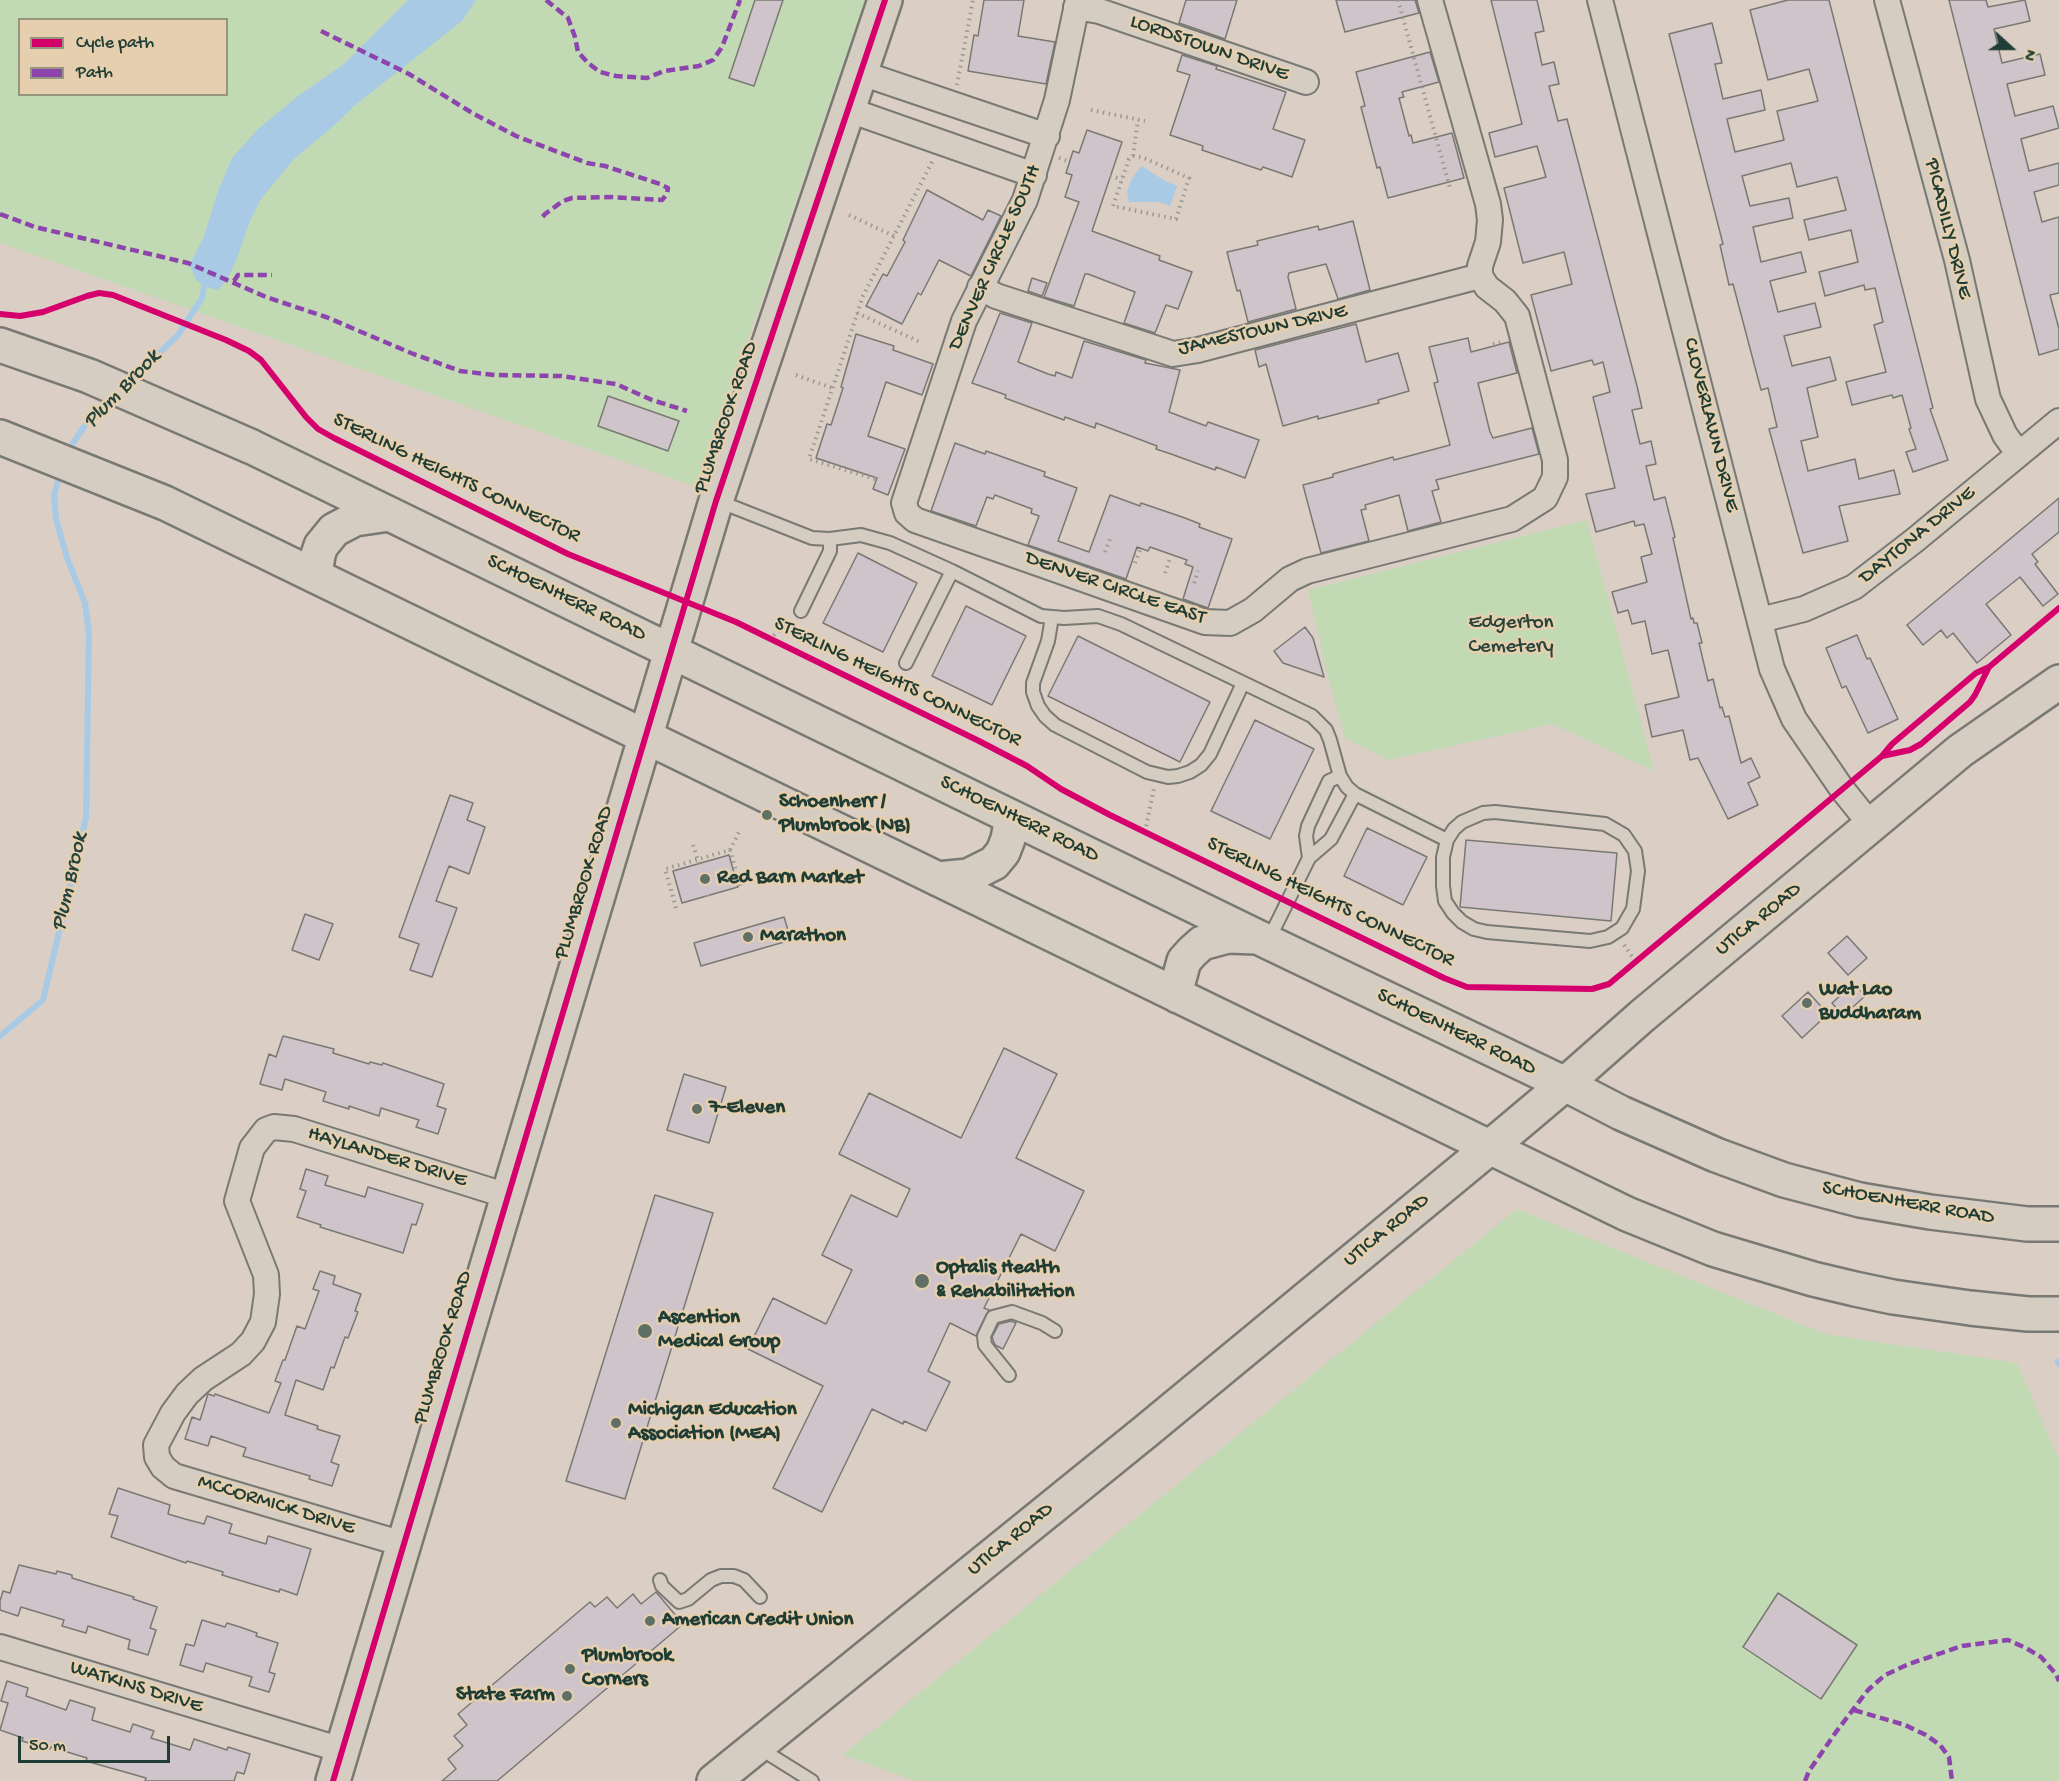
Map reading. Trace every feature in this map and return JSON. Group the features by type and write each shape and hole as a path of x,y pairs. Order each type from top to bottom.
{"main road":[{"name":"PLUMBROOK ROAD","path":"333,1781 716,501 885,0"},
{"name":"SCHOENHERR ROAD","path":"0,345 89,376 199,423 672,650 1621,1113 1716,1155 1784,1180 1860,1200 1930,1212 2027,1224 2059,1224"},
{"path":"0,437 165,503 1627,1214 1713,1249 1814,1279 1893,1297 2017,1312 2059,1314"},
{"path":"315,576 321,546 334,530 355,519 389,514"},
{"name":"UTICA ROAD","path":"722,1779 760,1743 1145,1432 1489,1148 1642,1016 1828,864 1960,751 2059,682"},
{"path":"938,879 968,876 994,863 1003,852 1008,839 1009,816"},
{"path":"1178,996 1178,983 1184,961 1202,943 1228,936 1263,940"}],"street":[{"path":"1430,0 1488,204 1490,220 1488,242 1480,266 1480,276"},
{"name":"CLOVERLAWN DRIVE","path":"1602,0 1772,669 1780,692 1794,719 1842,789 1871,825"},
{"name":"PICADILLY DRIVE","path":"1887,0 1957,260 1988,399 2005,435 2018,453"},
{"name":"LORDSTOWN DRIVE","path":"1077,3 1306,82"},
{"name":"DENVER CIRCLE SOUTH","path":"907,513 904,503 911,478 964,321 1016,220 1047,136 1057,100 1077,3"},
{"path":"861,73 1047,136"},
{"path":"849,110 1034,175"},
{"name":"JAMESTOWN DRIVE","path":"980,287 996,296 1173,354 1198,350 1480,276"},
{"name":"DENVER CIRCLE EAST","path":"907,513 915,520 1205,622 1230,623 1253,610 1290,579 1306,571 1512,519 1545,498 1555,477 1555,460 1517,316 1505,301 1487,287 1480,276"},
{"name":"DAYTONA DRIVE","path":"1760,620 1804,609 1854,587 1915,540 2059,421"},
{"name":"HAYLANDER DRIVE","path":"157,1456 156,1445 162,1431 187,1394 203,1379 241,1354 253,1341 263,1322 267,1294 266,1275 237,1201 252,1148 266,1130 274,1127 294,1130 508,1196"},
{"name":"MCCORMICK DRIVE","path":"157,1456 174,1476 403,1544"},
{"name":"WATKINS DRIVE","path":"0,1647 342,1750"}],"lane":[{"path":"716,501 812,538 830,539 861,535 872,537 906,549 1030,611 1052,617 1088,615 1110,618 1300,710 1320,723 1330,740 1340,776 1355,794 1447,840"},
{"path":"801,611 830,551 830,539"},
{"path":"906,663 952,571"},
{"path":"1052,617 1048,641 1033,683 1033,692 1038,706 1055,725 1148,772 1178,776 1201,765 1210,754 1243,683"},
{"path":"1309,858 1306,836 1308,826 1329,782 1340,776"},
{"path":"1263,940 1309,858 1331,839 1355,794"},
{"path":"1495,812 1605,824 1624,835 1635,851 1638,871 1633,909 1622,928 1608,937 1590,941 1474,929 1453,914 1445,901 1443,857 1447,840 1462,822 1483,813 1495,812"},
{"path":"1009,1376 985,1345 984,1336 993,1317 1012,1312 1034,1319 1054,1331"},
{"path":"660,1580 662,1586 680,1602 688,1599 711,1580 734,1575 744,1580 760,1597"},
{"path":"760,1743 772,1756 812,1781"}],"path":[{"path":"955,95 973,0"},
{"path":"1398,0 1450,188"},
{"path":"1091,110 1145,121"},
{"path":"1133,156 1144,158 1190,178 1176,219 1113,206 1129,159 1133,156 1138,120"},
{"path":"875,479 809,459 856,313 936,151"},
{"path":"1110,176 1122,179"},
{"path":"849,215 894,236"},
{"path":"856,313 922,344"},
{"path":"796,375 832,388"},
{"path":"1105,552 1111,538"},
{"path":"1136,562 1140,549"},
{"path":"1165,573 1171,555"},
{"path":"1194,583 1199,570"},
{"path":"769,639 801,611"},
{"path":"1145,832 1158,775"},
{"path":"1136,828 1155,837"},
{"path":"739,832 730,850 741,889"},
{"path":"693,845 698,862"},
{"path":"676,908 665,869 698,862 730,850"},
{"path":"1620,940 1636,962"},
{"path":"1629,968 1644,954"}],"green space":[{"path":"0,0 865,0 697,487 0,243"},
{"name":"Edgerton Cemetery","path":"1587,520 1654,771 1552,724 1389,760 1345,738 1308,590"},
{"path":"1517,1209 1825,1334 2017,1363 2059,1460 2059,1781 916,1781 843,1755"}],"water":[{"path":"408,0 476,0 462,21 354,106 294,159 261,199 250,221 236,261 227,280 218,290 206,287 197,281 189,265 203,239 218,191 232,158 258,129 298,96 344,64"},
{"path":"1141,166 1177,186 1170,206 1160,202 1129,202 1127,192 1130,182"}],"building":[{"path":"755,0 783,0 754,86 729,78"},
{"path":"984,0 1024,0 1018,36 1055,42 1046,84 968,71 974,35 978,36"},
{"path":"1186,0 1237,0 1225,39 1179,23"},
{"path":"1336,0 1415,0 1419,13 1345,32"},
{"path":"1491,0 1537,0 1544,31 1535,33 1542,65 1554,62 1559,84 1549,86 1558,121 1567,119 1637,386 1642,408 1632,410 1640,444 1651,441 1656,464 1646,466 1654,500 1665,497 1691,619 1693,618 1694,623 1697,623 1702,643 1699,643 1708,681 1713,679 1720,708 1722,707 1725,717 1729,716 1741,763 1751,758 1760,777 1748,783 1758,805 1728,819 1698,758 1690,760 1683,730 1652,737 1645,705 1679,697 1668,650 1652,654 1645,621 1632,624 1628,610 1618,613 1612,592 1647,582 1641,557 1652,554 1644,524 1635,526 1634,521 1596,532 1586,494 1615,488 1593,397 1610,392 1603,362 1594,365 1592,360 1551,371 1531,295 1572,284 1564,252 1523,263 1504,188 1546,177 1537,146 1495,157 1489,133 1522,124"},
{"path":"1788,0 1829,0 1933,408 1930,409 1948,460 1913,472 1906,452 1916,449 1902,395 1893,398 1892,395 1852,405 1846,382 1886,372 1874,325 1883,322 1875,288 1865,290 1864,285 1825,296 1819,272 1858,262 1851,230 1809,240 1804,220 1846,210 1837,177 1797,187 1791,163 1742,176 1750,206 1789,198 1793,218 1753,227 1761,262 1801,252 1806,272 1770,281 1778,312 1815,303 1821,327 1784,336 1792,366 1830,357 1836,380 1807,388 1818,437 1801,441 1808,471 1855,459 1859,479 1894,470 1900,494 1839,506 1848,541 1803,553 1769,429 1777,427 1768,388 1761,390 1733,284 1729,285 1720,245 1723,244 1669,34 1712,23 1722,63 1715,64 1723,99 1761,90 1765,110 1727,119 1735,152 1784,140 1777,111 1818,101 1809,69 1768,80 1750,10"},
{"path":"1949,0 1986,0 1988,7 2025,0 2030,21 1994,29 2002,63 2040,54 2045,75 2007,84 2015,116 2053,106 2059,128 2021,139 2029,171 2059,163 2059,185 2034,192 2042,222 2059,217 2059,293 2050,295 2059,329 2059,349 2039,355"},
{"path":"1430,52 1439,82 1402,92 1404,97 1399,98 1409,136 1411,135 1413,143 1452,133 1464,178 1388,198 1380,167 1377,168 1361,107 1365,106 1356,72"},
{"path":"1182,55 1286,92 1273,129 1305,140 1292,177 1263,167 1261,170 1202,150 1203,146 1170,135 1190,75 1177,71"},
{"path":"1087,130 1122,142 1092,231 1160,256 1159,260 1192,272 1178,309 1166,305 1155,333 1124,323 1135,292 1088,274 1085,274 1074,306 1044,297 1079,202 1065,197 1072,175 1066,173 1073,151 1079,153"},
{"path":"927,190 983,220 988,210 1001,216 971,276 939,260 921,295 918,293 902,324 866,306 883,274 887,276 905,242 903,240"},
{"path":"1353,221 1370,290 1338,299 1326,264 1289,273 1296,309 1248,322 1227,252 1258,245 1257,241 1318,226 1319,230"},
{"path":"1032,278 1047,283 1042,296 1028,291"},
{"path":"1000,313 1032,323 1018,362 1048,374 1055,376 1056,372 1072,378 1084,341 1146,360 1145,363 1180,370 1169,412 1206,426 1208,422 1259,440 1245,478 1156,449 1157,446 1096,423 1095,428 1065,417 1064,420 972,383"},
{"path":"1356,324 1366,362 1398,353 1409,391 1378,400 1379,403 1283,426 1266,364 1259,367 1255,350"},
{"path":"856,334 894,346 893,350 933,364 922,395 886,382 868,436 905,449 888,495 873,489 877,478 816,458 827,424 831,425 843,388 841,387"},
{"path":"1468,338 1471,352 1509,342 1517,373 1478,383 1490,432 1493,438 1532,428 1539,454 1436,480 1439,489 1432,491 1441,522 1408,531 1399,495 1365,505 1366,509 1361,510 1369,541 1321,553 1303,485 1393,457 1394,460 1450,445 1434,383 1438,382 1429,347"},
{"path":"608,396 679,421 668,451 598,426"},
{"path":"955,443 985,454 986,451 1045,472 1044,476 1077,488 1058,541 1089,552 1110,495 1185,518 1200,524 1199,527 1232,539 1208,608 1183,599 1193,567 1185,564 1187,560 1150,547 1148,551 1137,547 1126,579 1028,545 1039,516 1031,513 1032,509 995,495 993,499 987,497 976,526 931,511"},
{"path":"2059,498 2059,532 2032,554 2038,562 2035,564 2058,594 2043,606 2020,577 1986,604 2011,635 1977,663 1953,633 1947,638 1941,630 1923,645 1907,625"},
{"path":"858,553 917,583 883,652 823,623"},
{"path":"966,606 1026,636 992,705 932,676"},
{"path":"1305,627 1313,638 1324,677 1283,663 1274,651"},
{"path":"1857,635 1898,719 1868,733 1846,686 1842,688 1826,648"},
{"path":"1078,636 1210,702 1180,762 1048,696"},
{"path":"1255,720 1314,749 1270,839 1211,811"},
{"path":"450,795 473,803 467,820 485,827 469,874 449,866 436,901 457,908 432,977 410,970 419,944 399,937"},
{"path":"1367,828 1427,857 1403,905 1344,876"},
{"path":"1466,840 1617,853 1611,921 1460,907"},
{"name":"Red Barn Market","path":"729,855 738,887 682,903 673,871"},
{"path":"305,914 333,924 319,960 292,950"},
{"path":"784,917 791,940 701,966 694,943"},
{"path":"1847,936 1867,958 1848,975 1828,953"},
{"path":"1854,983 1865,996 1843,1016 1832,1003"},
{"path":"1808,992 1828,1014 1802,1038 1782,1016"},
{"path":"283,1036 334,1049 333,1053 369,1064 370,1062 382,1065 383,1063 444,1084 437,1106 446,1109 438,1134 416,1127 419,1120 381,1108 379,1116 349,1106 349,1109 323,1101 326,1092 285,1079 282,1090 260,1084 269,1054 276,1057"},
{"name":"Optalis Health & Rehabilitation","path":"1004,1048 1057,1074 1016,1158 1084,1191 1055,1251 1021,1234 984,1308 989,1310 976,1336 950,1323 928,1371 950,1382 926,1431 904,1421 903,1424 872,1409 822,1512 773,1488 823,1386 748,1349 773,1298 826,1324 852,1270 822,1255 851,1195 897,1217 910,1189 839,1154 869,1093 961,1138"},
{"name":"7-Eleven","path":"684,1074 726,1087 709,1143 667,1130"},
{"path":"306,1169 328,1176 325,1185 365,1197 368,1187 423,1204 416,1225 412,1224 403,1253 320,1227 321,1225 297,1217 306,1191 300,1189"},
{"path":"655,1195 713,1213 625,1499 566,1481"},
{"path":"320,1271 335,1276 333,1284 361,1294 355,1311 358,1312 348,1338 345,1337 334,1368 331,1367 323,1390 296,1380 285,1415 340,1436 331,1462 339,1465 332,1486 309,1479 310,1476 243,1456 246,1448 211,1436 208,1446 185,1439 192,1417 200,1420 208,1394 214,1396 215,1394 269,1413 281,1383 275,1381 283,1360 285,1360 297,1326 305,1329 319,1291 313,1289"},
{"path":"1011,1321 1016,1323 1003,1349 995,1345 992,1337 999,1324"},
{"path":"118,1488 170,1505 168,1514 204,1524 207,1516 232,1524 229,1533 266,1544 268,1536 311,1549 297,1595 222,1575 223,1572 187,1561 186,1563 111,1537 118,1516 109,1514"},
{"path":"19,1565 56,1574 57,1571 72,1575 72,1578 134,1597 133,1599 157,1607 150,1628 156,1630 148,1655 128,1649 130,1640 88,1626 86,1633 62,1626 64,1620 21,1607 18,1616 0,1610 3,1591 10,1593"},
{"name":"Plumbrook Corners","path":"656,1592 683,1624 497,1781 442,1781 456,1769 448,1759 463,1746 454,1736 467,1725 458,1714 590,1602 595,1607 607,1597 617,1608 633,1594 641,1604"},
{"path":"1778,1593 1857,1645 1821,1699 1743,1647"},
{"path":"202,1620 225,1627 227,1623 278,1643 269,1672 275,1674 269,1692 249,1686 252,1677 206,1663 203,1672 180,1665 186,1644 194,1646"},
{"path":"7,1681 28,1688 26,1696 66,1710 70,1700 95,1708 92,1720 130,1732 133,1724 154,1731 151,1738 190,1750 194,1739 227,1750 228,1747 250,1754 244,1774 237,1772 234,1781 145,1781 146,1778 86,1761 87,1758 22,1741 23,1738 0,1730 8,1703 1,1701"}],"waterway":[{"name":"Plum Brook","path":"129,382 178,335 202,298 205,280"},
{"name":"Plum Brook","path":"67,455 86,424 112,397"},
{"name":"Plum Brook","path":"0,1036 43,1000 86,818 89,633 85,603 67,558 56,519 54,496 60,472"}],"marked path":[{"path":"546,0 568,18 578,52 588,63 600,72 616,76 647,78 664,71 699,66 713,60 722,47 740,0"},
{"path":"321,31 409,74 474,114 516,136 587,163 605,166 668,188 662,200 611,197 572,198 563,201 540,220"},
{"path":"0,214 35,227 188,263 266,297 326,317 460,371 495,375 561,376 616,384 652,400 687,411"},
{"path":"234,281 238,275 272,275"},
{"path":"1805,1781 1809,1771 1868,1690 1885,1675 1909,1664 1962,1646 2008,1640 2041,1657 2059,1681"},
{"path":"1854,1710 1905,1725 1940,1745 1949,1757 1952,1781"}],"cycle path":[{"path":"333,1781 716,501 885,0"},
{"name":"STERLING HEIGHTS CONNECTOR","path":"0,314 20,316 43,312 99,293 113,295 226,340 249,351 261,360 306,417 318,429 334,438 568,554 736,622 979,741 1027,766 1061,789 1110,815 1444,978 1467,987 1592,989 1609,984 1882,756 1892,744 1976,673 1989,667 2059,608"},
{"path":"1882,756 1910,750 1921,744 1970,702 1989,667"}],"place":[{"name":"Schoenherr / Plumbrook (NB)","path":"767,815"},
{"name":"Red Barn Market","path":"705,879"},
{"name":"Marathon","path":"748,937"},
{"name":"Wat Lao Buddharam","path":"1807,1003"},
{"name":"7-Eleven","path":"697,1109"},
{"name":"Optalis Health & Rehabilitation","path":"922,1281"},
{"name":"Ascention Medical Group","path":"645,1331"},
{"name":"Michigan Education Association (MEA)","path":"616,1423"},
{"name":"American Credit Union","path":"650,1621"},
{"name":"Plumbrook Corners","path":"570,1669"},
{"name":"State Farm","path":"567,1696"}]}
